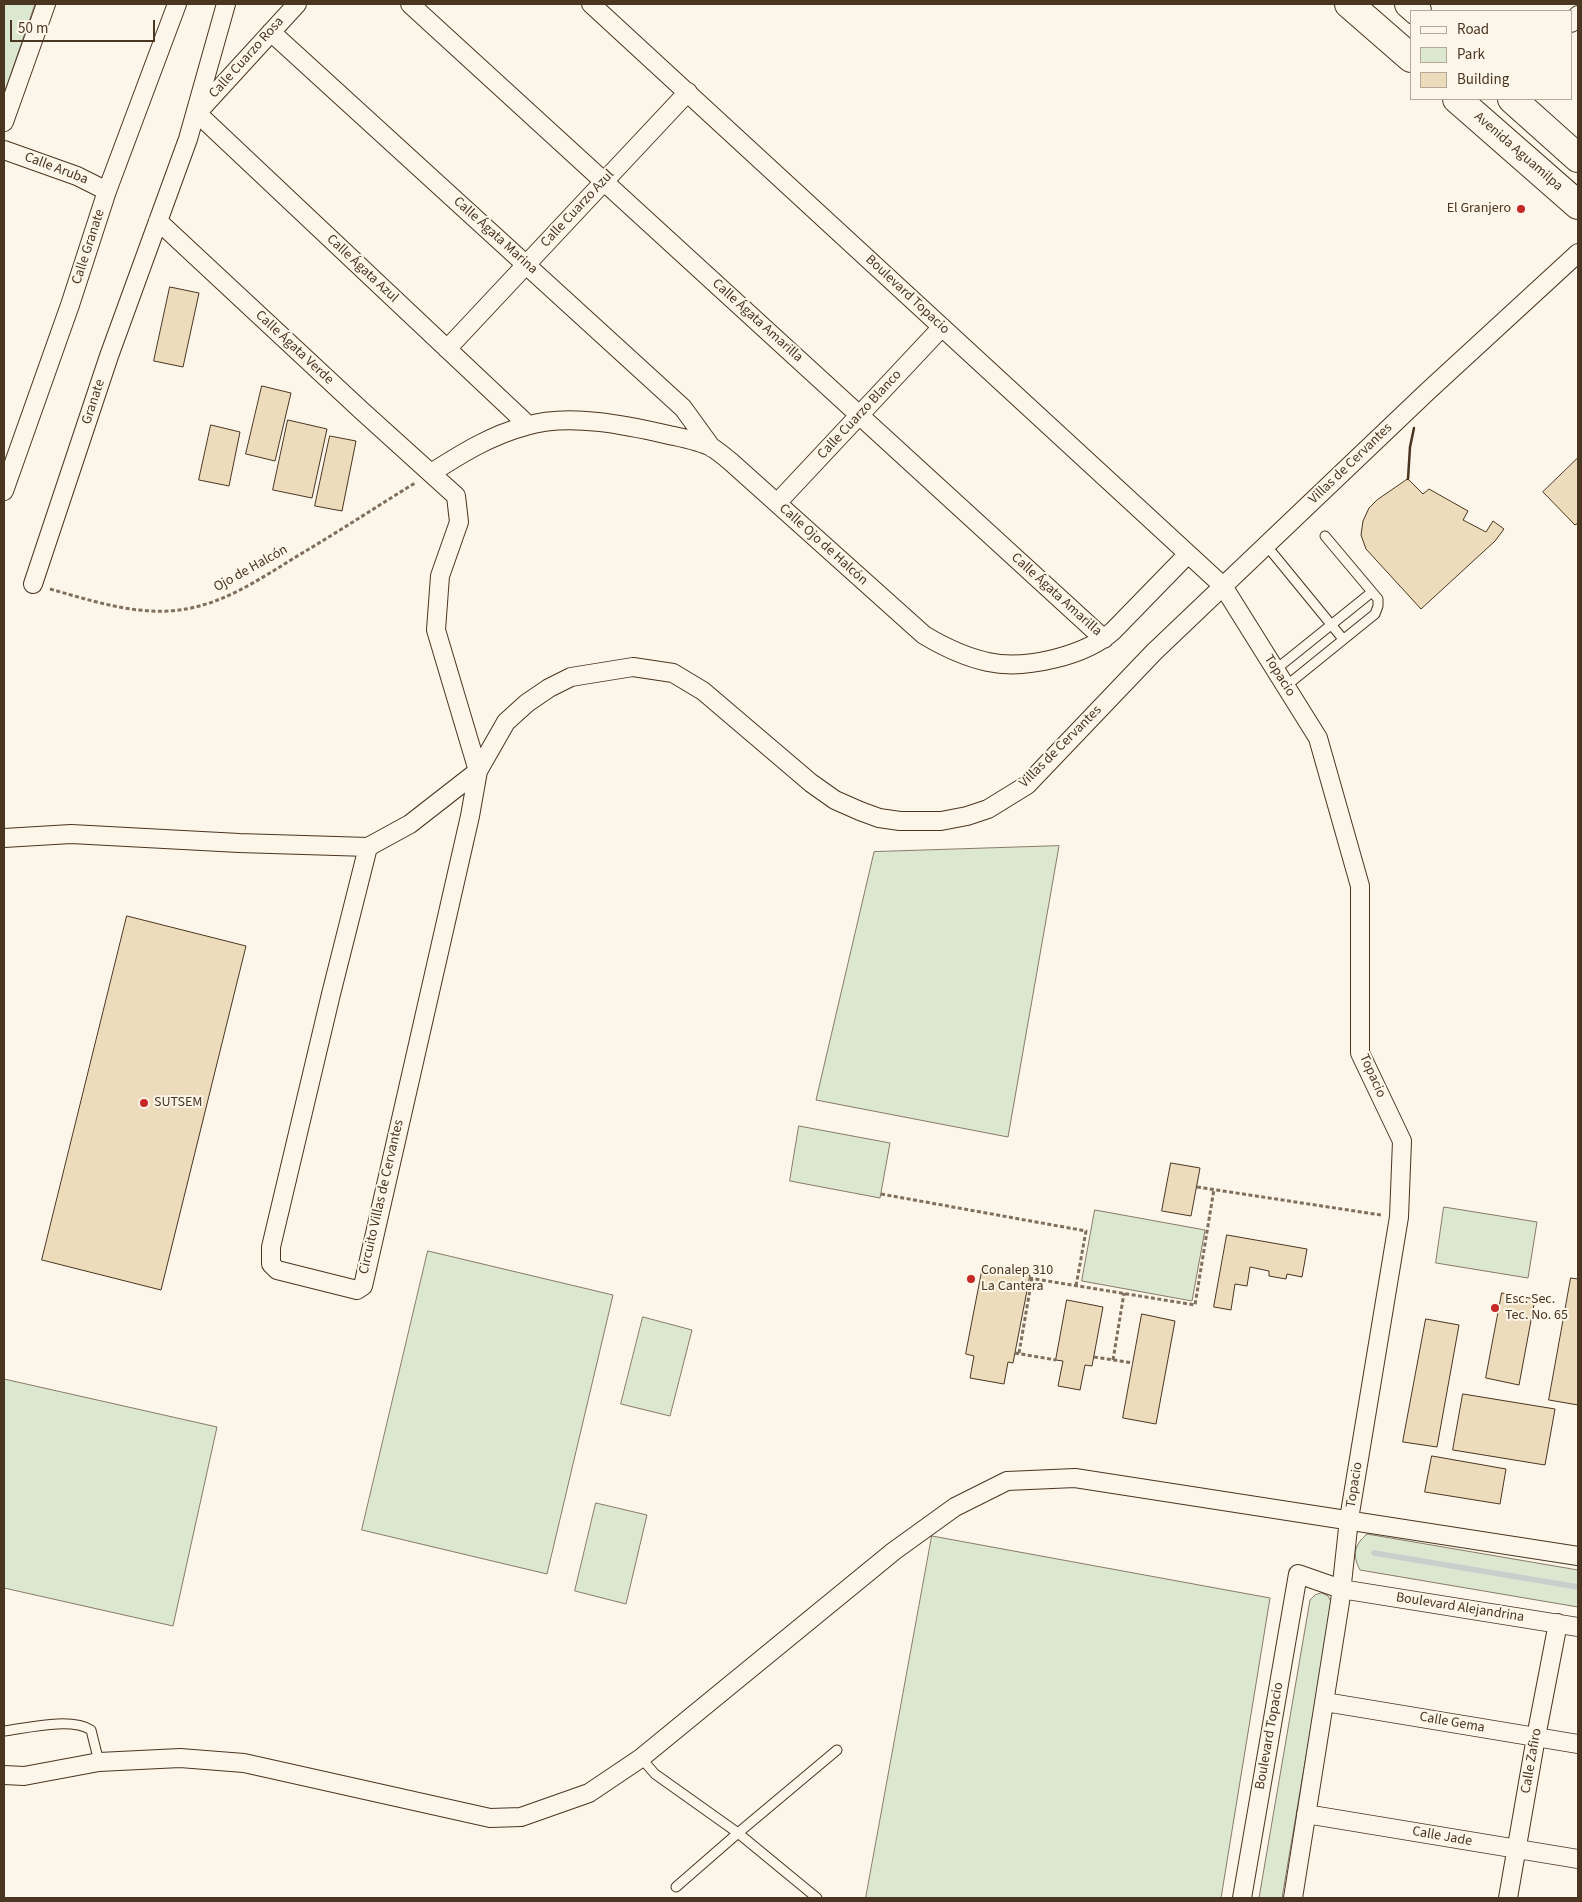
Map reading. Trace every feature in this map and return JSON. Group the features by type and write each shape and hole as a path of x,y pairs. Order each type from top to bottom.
{"main road":[{"path":"1349,4 1410,57"},
{"name":"Avenida Aguamilpa","path":"1458,100 1578,205"},
{"path":"1513,100 1578,158"}],"street":[{"path":"4,122 46,4"},
{"name":"Calle Granate","path":"4,491 70,305 107,191 177,4"},
{"path":"158,221 197,113 226,4"},
{"name":"Calle Cuarzo Rosa","path":"197,113 297,4"},
{"name":"Calle Ágata Amarilla","path":"410,4 1104,639"},
{"name":"Boulevard Topacio","path":"601,7 688,92 1187,555 1223,586"},
{"name":"Calle Ágata Marina","path":"271,32 683,408 712,448"},
{"name":"Calle Cuarzo Azul","path":"447,349 688,92"},
{"name":"Calle Ágata Azul","path":"197,113 528,425"},
{"name":"Calle Aruba","path":"4,150 77,176 107,191"},
{"name":"Calle Ágata Verde","path":"158,221 456,496 459,522 440,576 436,630 478,770"},
{"name":"Granate","path":"33,584 109,356 158,221"},
{"name":"Villas de Cervantes","path":"368,846 410,824 478,770 506,722 527,703 549,688 571,677 633,667 673,673 703,691 811,783 835,800 879,818 900,821 941,821 967,816 988,809 1027,785 1154,652 1428,391 1578,253"},
{"name":"Calle Cuarzo Blanco","path":"777,503 942,327"},
{"name":"Calle Ojo de Halcón","path":"431,473 494,436 528,425 574,420 610,423 683,438 712,448 731,462 924,636 948,650 989,662 1024,664 1054,659 1076,653 1104,639 1187,555"},
{"name":"Topacio","path":"1223,586 1318,738 1360,886 1360,1053 1402,1141 1399,1217 1349,1519 1341,1590"},
{"name":"Circuito Villas de Cervantes","path":"368,846 297,1135 271,1247 270,1264 277,1270 357,1290 363,1286 470,816 478,770"},
{"path":"4,838 71,834 239,843 368,846"},
{"path":"4,1775 24,1776 99,1762 180,1758 244,1763 490,1818 521,1817 589,1793 641,1758 894,1551 955,1507 1007,1481 1076,1478 1578,1556"},
{"name":"Boulevard Topacio","path":"1242,1898 1298,1574"},
{"name":"Boulevard Alejandrina","path":"1298,1574 1341,1590 1578,1627"},
{"path":"1292,1898 1325,1702 1341,1590"},
{"name":"Calle Zafiro","path":"1508,1898 1558,1624"},
{"name":"Calle Gema","path":"1325,1702 1578,1744"},
{"name":"Calle Jade","path":"1306,1814 1578,1859"}],"lane":[{"path":"1286,686 1375,614 1378,606 1378,599 1325,536"},
{"path":"1266,545 1343,639"},
{"path":"1275,670 1372,592"},
{"path":"4,1731 70,1723 84,1725 91,1730 99,1762"},
{"path":"676,1887 837,1750"},
{"path":"641,1758 655,1774 738,1833 817,1898"}],"path":[{"name":"Ojo de Halcón","path":"33,584 110,605 138,610 169,611 216,602 242,591 268,576 431,473"},
{"path":"1197,1187 1321,1207 1399,1217"},
{"path":"1056,1360 1017,1353 1030,1278 1195,1305 1214,1190"},
{"path":"881,1194 1086,1231 1076,1286"},
{"path":"1112,1360 1124,1293"},
{"path":"1094,1357 1133,1363"}],"green space":[{"path":"4,4 35,4 4,94"},
{"path":"1059,846 1008,1137 816,1100 874,852"},
{"path":"799,1126 890,1143 880,1198 790,1181"},
{"path":"1444,1207 1537,1222 1528,1278 1436,1263"},
{"path":"1095,1210 1205,1230 1192,1301 1082,1281"},
{"path":"428,1251 613,1295 547,1574 362,1530"},
{"path":"643,1317 692,1330 670,1416 621,1404"},
{"path":"4,1379 217,1427 173,1626 4,1588"},
{"path":"596,1503 647,1515 626,1604 575,1591"},
{"path":"1367,1534 1578,1570 1578,1607 1360,1570 1355,1555 1359,1542"},
{"path":"932,1536 1270,1598 1221,1898 866,1898"},
{"path":"1322,1593 1328,1596 1332,1603 1282,1898 1259,1898 1310,1600 1315,1595"}],"building":[{"path":"170,287 199,293 183,367 154,361"},
{"path":"262,386 291,393 275,461 246,454"},
{"path":"288,420 327,429 312,498 273,490"},
{"path":"211,425 240,432 229,486 199,480"},
{"path":"330,436 356,441 342,511 315,506"},
{"path":"1578,458 1578,523 1575,525 1543,492"},
{"path":"1408,479 1423,494 1429,489 1468,511 1463,520 1486,532 1493,521 1504,529 1495,541 1421,609 1366,549 1361,535 1363,521 1369,508 1377,500"},
{"name":"SUTSEM","path":"127,916 246,946 161,1290 42,1260"},
{"path":"1171,1163 1200,1168 1191,1216 1162,1211"},
{"path":"1227,1235 1307,1249 1302,1277 1287,1274 1286,1279 1269,1276 1269,1271 1250,1267 1247,1286 1235,1284 1231,1310 1214,1307"},
{"path":"983,1266 1030,1275 1013,1363 1008,1362 1004,1384 970,1378 974,1356 966,1354"},
{"path":"1571,1278 1578,1279 1578,1405 1549,1400"},
{"path":"1502,1293 1535,1299 1519,1385 1486,1378"},
{"path":"1067,1300 1103,1307 1092,1366 1085,1365 1080,1390 1058,1386 1063,1361 1056,1360"},
{"path":"1142,1314 1175,1321 1156,1424 1123,1418"},
{"path":"1426,1319 1459,1325 1437,1447 1403,1442"},
{"path":"1463,1394 1555,1409 1545,1465 1453,1450"},
{"path":"1432,1456 1506,1469 1500,1504 1425,1492"}],"waterway":[{"path":"1374,1553 1578,1587"}],"wall":[{"path":"1408,479 1410,447 1414,428"}],"place":[{"name":"El Granjero","path":"1521,209"},
{"name":"SUTSEM","path":"144,1103"},
{"name":"Conalep 310 La Cantera","path":"971,1279"},
{"name":"Esc. Sec. Tec. No. 65","path":"1495,1308"}]}
